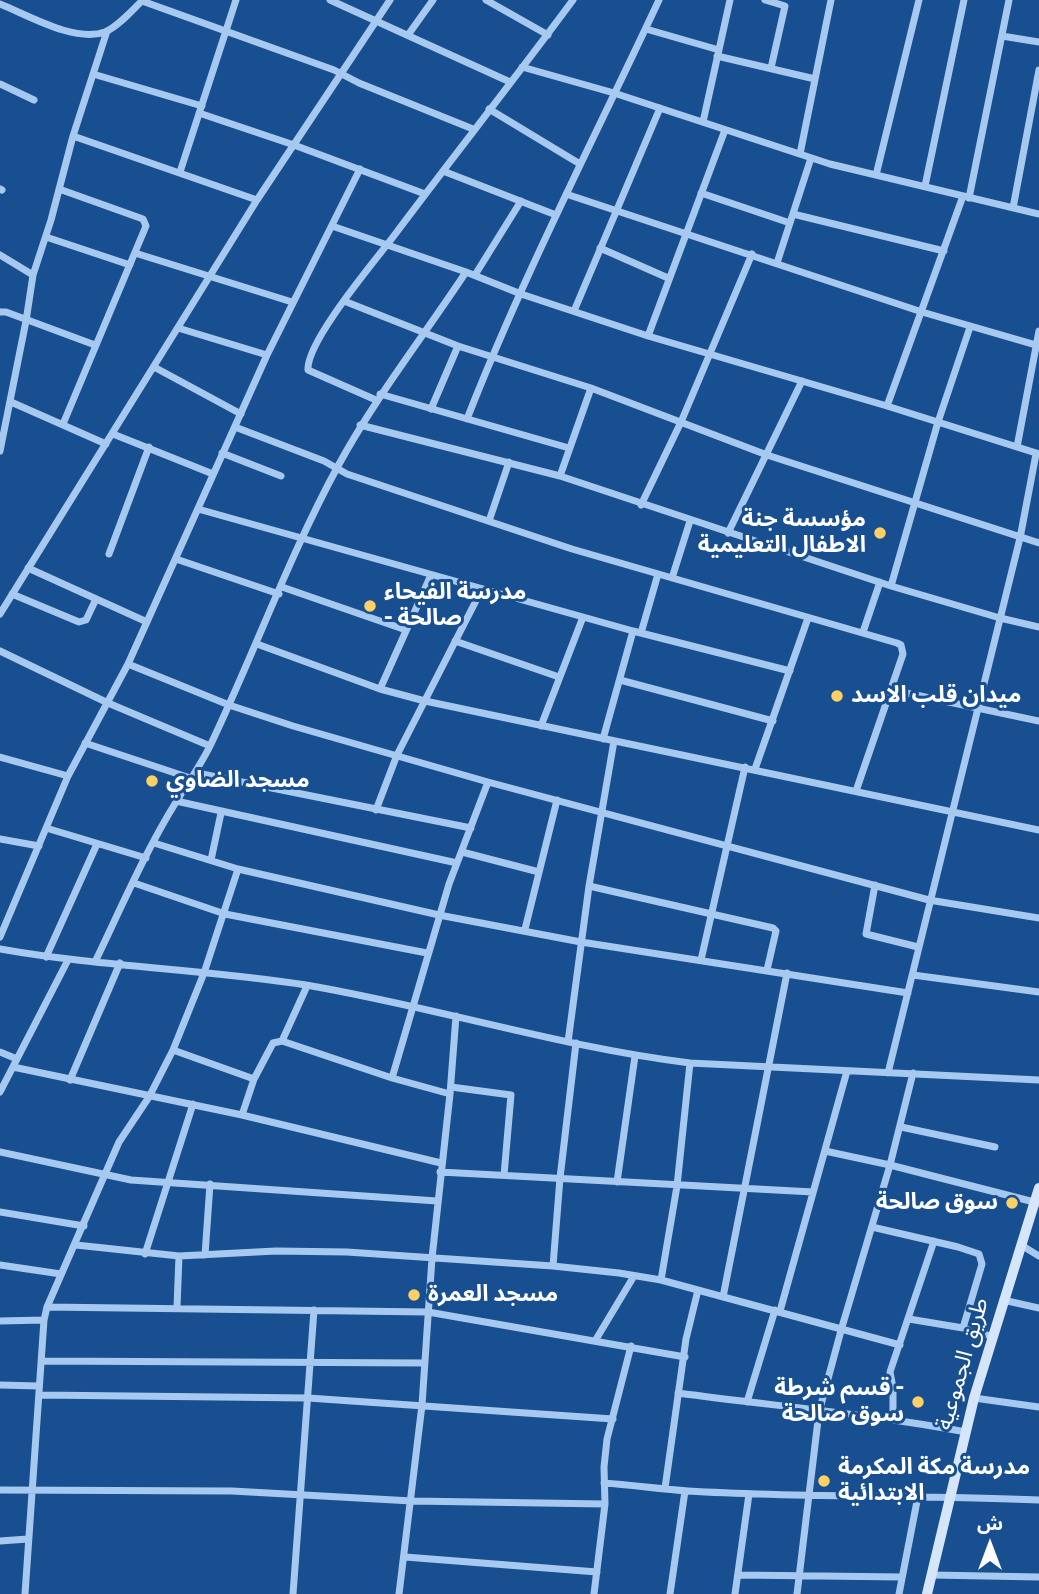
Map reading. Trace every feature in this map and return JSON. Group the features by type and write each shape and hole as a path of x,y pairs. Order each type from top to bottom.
{"main road":[{"name":"طريق الجموعية","path":"927,1594 991,1336 1037,1203 1039,1188"}],"street":[{"path":"180,172 236,0"},
{"path":"330,0 510,82"},
{"path":"0,614 257,200 390,0"},
{"path":"408,35 433,0"},
{"path":"486,0 548,35"},
{"path":"569,448 378,397 307,369 316,347 344,301 573,0"},
{"path":"467,419 491,357 556,215 659,0"},
{"path":"703,122 730,0"},
{"path":"765,0 785,6 771,68"},
{"path":"800,154 831,0"},
{"path":"876,175 919,0"},
{"path":"925,186 964,0"},
{"path":"887,406 966,197 1009,0"},
{"path":"0,4 72,32 90,35 107,31 142,1 341,73 359,83 473,129"},
{"path":"646,29 718,53 815,79"},
{"path":"0,451 33,275 73,135 107,31"},
{"path":"1002,36 1039,42"},
{"path":"522,67 614,93 811,158 1039,214"},
{"path":"1013,208 1039,70"},
{"path":"93,74 200,109 425,194"},
{"path":"0,85 34,100"},
{"path":"574,311 660,108"},
{"path":"489,109 580,164"},
{"path":"648,336 726,130"},
{"path":"73,135 257,200"},
{"path":"777,263 811,158"},
{"path":"0,937 68,776 128,664 267,355 360,169"},
{"path":"443,171 556,215"},
{"path":"59,189 146,222 131,265 63,424"},
{"path":"701,193 790,223"},
{"path":"566,194 922,312 1038,346"},
{"path":"475,275 521,201"},
{"path":"793,214 944,251"},
{"path":"332,226 648,336 887,406 1038,454 1020,538 888,1073"},
{"path":"46,237 131,265"},
{"path":"600,248 668,278"},
{"path":"135,253 292,302"},
{"path":"641,505 681,422 752,254"},
{"path":"0,255 33,275"},
{"path":"95,962 176,801 195,776 210,746 336,469 378,397 425,334 466,272"},
{"path":"344,301 425,334 591,388 767,455 1039,544"},
{"path":"0,312 95,345"},
{"path":"891,586 938,422 970,327"},
{"path":"178,328 267,355"},
{"path":"1017,447 1039,331"},
{"path":"431,409 458,346"},
{"path":"154,367 241,414"},
{"path":"728,533 802,381"},
{"path":"560,476 591,388"},
{"path":"11,402 106,444"},
{"path":"360,425 560,476 891,586 1039,627"},
{"path":"235,427 324,461 336,469 550,543 901,645 903,653 892,690 856,791"},
{"path":"113,433 213,474"},
{"path":"109,554 149,447"},
{"path":"222,453 281,476"},
{"path":"489,520 509,462"},
{"path":"198,509 637,632 790,671"},
{"path":"672,578 690,521"},
{"path":"176,559 406,630"},
{"path":"28,568 146,622"},
{"path":"603,739 620,680 658,574"},
{"path":"380,689 430,575"},
{"path":"863,632 880,582"},
{"path":"376,810 397,755 482,589"},
{"path":"12,594 79,622 86,620 96,599"},
{"path":"541,726 583,617"},
{"path":"755,769 808,618"},
{"path":"455,641 559,677"},
{"path":"257,644 380,689 425,701 1039,830"},
{"path":"0,651 108,703 210,746"},
{"path":"128,664 229,705 293,726 488,782 929,900 1039,918"},
{"path":"620,680 773,721"},
{"path":"892,690 1039,721"},
{"path":"553,1266 581,942 614,741"},
{"path":"85,743 195,776 471,828"},
{"path":"0,757 68,776"},
{"path":"701,960 746,767"},
{"path":"391,1078 439,915 488,782"},
{"path":"525,929 557,800"},
{"path":"176,801 457,863"},
{"path":"211,860 221,813"},
{"path":"47,828 146,858"},
{"path":"0,839 39,846"},
{"path":"154,843 238,870 439,915 525,929 581,942 908,993"},
{"path":"46,957 97,844"},
{"path":"462,852 539,872"},
{"path":"26,1594 31,1489 47,1307 125,1130 149,1097 173,1050 204,973 238,870"},
{"path":"134,883 225,914 427,953"},
{"path":"876,885 866,934 918,947"},
{"path":"589,886 775,929 767,970"},
{"path":"0,949 68,960 120,963 307,986 412,1006 635,1056 690,1063 1039,1080"},
{"path":"0,1092 68,960"},
{"path":"70,1080 120,963"},
{"path":"723,1297 787,973"},
{"path":"913,975 1039,992"},
{"path":"282,1041 307,986"},
{"path":"399,1594 422,1405 432,1258 451,1090 456,1016"},
{"path":"242,1115 254,1079 273,1043 282,1041 391,1078 451,1090 511,1094 504,1175"},
{"path":"173,1050 254,1079"},
{"path":"0,1052 17,1059"},
{"path":"617,1182 635,1056"},
{"path":"661,1280 677,1186 690,1063"},
{"path":"13,1067 193,1104 441,1163"},
{"path":"747,1402 778,1311 847,1071"},
{"path":"797,1594 819,1412 891,1165 913,1073"},
{"path":"145,1254 193,1104"},
{"path":"901,1127 995,1147"},
{"path":"825,1151 891,1165 1037,1203"},
{"path":"0,1152 104,1175 437,1201"},
{"path":"440,1172 813,1192"},
{"path":"205,1255 210,1184"},
{"path":"0,1212 84,1226"},
{"path":"872,1227 968,1250 982,1258 962,1328"},
{"path":"892,1419 893,1388 890,1372 934,1241"},
{"path":"76,1245 179,1256 276,1251 347,1252 553,1266 661,1280 842,1327 900,1345"},
{"path":"1021,1245 1039,1256"},
{"path":"177,1307 179,1256"},
{"path":"0,1265 61,1273"},
{"path":"595,1341 634,1276"},
{"path":"665,1488 686,1339 698,1290"},
{"path":"1002,1300 1039,1308"},
{"path":"47,1307 428,1312 685,1357"},
{"path":"293,1594 314,1310"},
{"path":"909,1319 991,1336"},
{"path":"0,1321 44,1320"},
{"path":"594,1594 605,1504 607,1439 631,1346"},
{"path":"41,1361 425,1363"},
{"path":"0,1385 39,1386"},
{"path":"678,1393 892,1419 966,1432"},
{"path":"39,1395 308,1398 613,1419"},
{"path":"974,1398 1039,1407"},
{"path":"604,1483 685,1491 1039,1500"},
{"path":"0,1490 232,1491 412,1501 605,1504"},
{"path":"670,1594 685,1491"},
{"path":"735,1594 750,1493"},
{"path":"899,1594 918,1496"},
{"path":"0,1541 28,1539"},
{"path":"405,1557 597,1572"},
{"path":"738,1575 902,1577"},
{"path":"932,1575 1039,1577"}],"place":[{"name":"مؤسسة جنة الاطفال التعليمية","path":"880,533"},
{"name":"مدرسة الفيحاء - صالحة","path":"370,606"},
{"name":"ميدان قلب الاسد","path":"837,696"},
{"name":"مسجد الضاوي","path":"152,781"},
{"name":"سوق صالحة","path":"1012,1203"},
{"name":"مسجد العمرة","path":"414,1295"},
{"name":"قسم شرطة - سوق صالحة","path":"918,1402"},
{"name":"مدرسة مكة المكرمة الابتدائية","path":"824,1481"}]}
